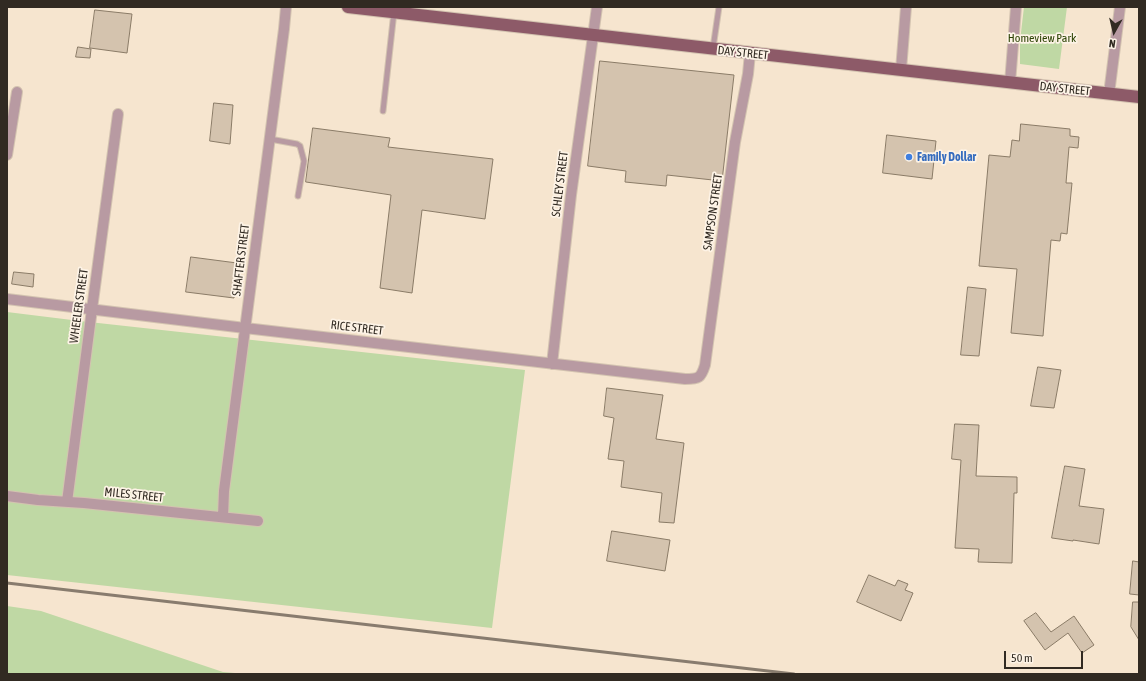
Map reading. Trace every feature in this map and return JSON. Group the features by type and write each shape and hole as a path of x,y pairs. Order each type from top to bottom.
{"main road":[{"name":"DAY STREET","path":"348,7 1139,97"}],"street":[{"name":"SHAFTER STREET","path":"223,517 224,491 286,7"},
{"name":"SCHLEY STREET","path":"552,364 571,195 597,7"},
{"path":"901,70 906,7"},
{"path":"1010,83 1016,7"},
{"path":"1110,94 1120,7"},
{"name":"SAMPSON STREET","path":"702,374 706,357 735,142 748,74 750,53"},
{"path":"7,155 17,92"},
{"name":"WHEELER STREET","path":"68,502 118,114"},
{"name":"RICE STREET","path":"7,299 686,379 695,379 702,374"},
{"name":"MILES STREET","path":"7,496 258,521"}],"lane":[{"path":"713,49 719,7"},
{"path":"383,111 394,12"},
{"path":"270,139 297,144 300,146 304,161 298,196"}],"green space":[{"name":"Homeview Park","path":"1024,7 1067,7 1059,69 1020,64 1020,41"},
{"path":"7,312 525,370 492,628 7,575"},
{"path":"7,606 41,611 223,672 247,674 7,674"}],"building":[{"path":"95,10 132,14 127,53 90,48"},
{"path":"78,47 91,49 90,58 76,57"},
{"path":"600,61 734,75 722,181 667,175 666,186 625,182 626,171 588,166"},
{"path":"214,103 233,105 230,144 210,141"},
{"path":"1021,124 1070,129 1070,136 1079,137 1078,148 1069,147 1066,183 1072,183 1067,234 1061,233 1060,241 1051,240 1043,336 1011,333 1017,269 979,266 989,155 1010,157 1012,140 1019,141"},
{"path":"313,128 390,138 388,147 493,159 485,219 422,210 412,293 380,288 391,195 306,182"},
{"name":"Family Dollar","path":"887,135 936,141 932,179 883,173"},
{"path":"191,257 237,263 234,298 186,292"},
{"path":"14,272 34,274 33,287 12,284"},
{"path":"968,287 986,289 979,356 961,355"},
{"path":"1038,367 1061,370 1054,408 1031,406"},
{"path":"607,388 663,395 656,439 684,443 674,523 659,522 662,493 621,487 624,461 608,459 614,418 604,416"},
{"path":"955,424 979,425 976,476 1017,477 1017,493 1014,493 1012,563 978,562 979,549 955,548 961,460 952,459"},
{"path":"1065,466 1085,469 1079,506 1104,509 1099,544 1052,538"},
{"path":"612,531 670,540 665,571 607,561"},
{"path":"1133,561 1139,562 1139,595 1130,594"},
{"path":"869,575 895,586 898,580 908,584 905,590 913,593 901,621 857,602"},
{"path":"1133,602 1139,602 1139,640 1131,627"},
{"path":"1036,613 1051,632 1074,616 1094,645 1082,653 1068,633 1045,650 1024,621"}],"railway":[{"path":"7,583 794,674"}],"place":[{"name":"Family Dollar","path":"909,157"}]}
